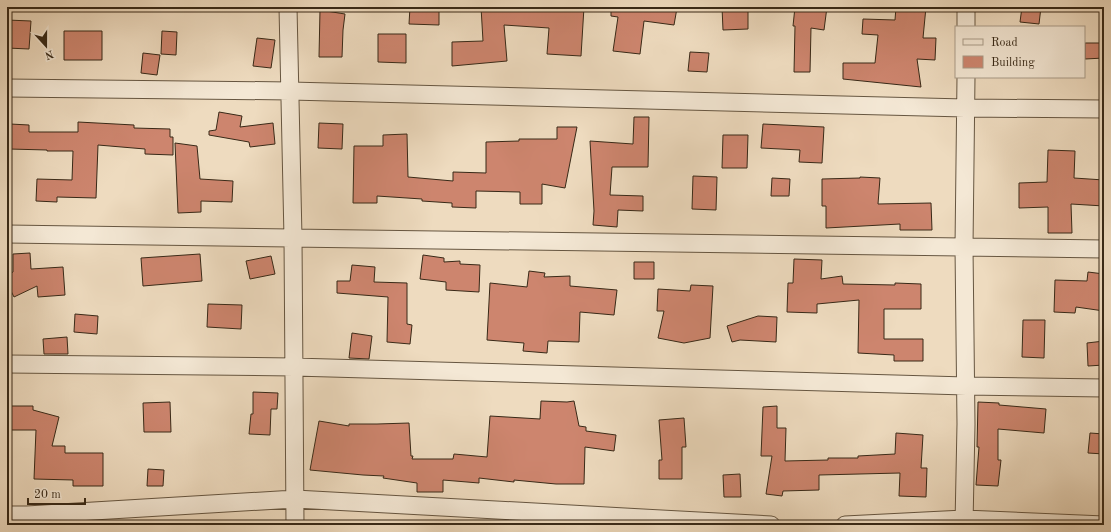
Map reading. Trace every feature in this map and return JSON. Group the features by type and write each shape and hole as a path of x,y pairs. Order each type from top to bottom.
{"street":[{"path":"288,7 293,238 295,525"},
{"path":"966,7 966,26"},
{"path":"964,522 966,386 964,247 966,78"},
{"path":"7,88 290,91 965,108 1104,109"},
{"path":"7,234 1104,249"},
{"path":"7,364 294,366 966,386 1104,388"},
{"path":"7,515 295,499 771,525"},
{"path":"845,525 964,522 1104,525"}],"building":[{"path":"410,7 439,7 439,25 409,24"},
{"path":"481,7 552,9 552,7 584,7 581,56 547,54 549,28 504,25 507,61 452,66 452,42 483,41"},
{"path":"611,7 677,8 674,25 644,21 640,54 613,51 618,17 611,16"},
{"path":"722,7 748,7 748,29 723,30"},
{"path":"795,7 827,7 824,30 811,28 810,72 794,72 795,26 793,26"},
{"path":"896,7 926,7 923,38 936,38 935,60 917,59 921,87 843,79 843,63 875,63 878,35 862,34 863,19 895,20"},
{"path":"1022,7 1041,7 1039,24 1020,22"},
{"path":"320,10 345,14 342,57 319,57"},
{"path":"7,20 31,21 29,49 7,48"},
{"path":"64,31 102,31 102,60 64,60"},
{"path":"162,31 177,32 176,55 161,54"},
{"path":"378,34 406,34 406,63 378,62"},
{"path":"257,38 275,40 271,68 253,66"},
{"path":"1085,43 1104,43 1104,58 1085,59"},
{"path":"690,52 709,53 707,72 688,71"},
{"path":"143,53 160,55 157,75 141,73"},
{"path":"219,112 242,116 240,127 273,123 275,144 250,147 249,142 209,135 209,131 216,130"},
{"path":"634,117 649,117 648,167 612,167 610,195 643,196 643,211 618,210 617,227 593,225 594,211 590,141 633,144"},
{"path":"78,122 134,125 134,128 170,129 170,137 173,137 173,155 145,154 145,149 98,145 96,198 57,197 57,202 36,201 37,179 72,180 73,151 9,149 10,124 29,125 29,132 78,132"},
{"path":"319,123 343,124 342,149 318,148"},
{"path":"763,124 824,127 822,163 799,162 800,150 761,148"},
{"path":"557,127 577,127 565,188 542,184 542,204 520,204 520,192 476,191 476,208 452,207 452,203 422,201 422,199 377,196 377,203 353,203 354,146 383,146 383,135 407,134 408,177 453,181 453,172 486,173 486,142 519,141 519,139 557,139"},
{"path":"723,135 748,135 747,168 722,168"},
{"path":"175,143 197,146 200,179 233,181 232,202 201,201 201,212 178,213"},
{"path":"1048,150 1075,151 1074,178 1104,180 1104,206 1071,204 1072,233 1048,233 1048,207 1019,208 1019,183 1047,182"},
{"path":"693,176 717,177 716,210 692,209"},
{"path":"860,177 880,178 878,204 931,203 932,230 900,230 900,224 826,228 826,206 822,206 822,179"},
{"path":"772,178 790,179 789,196 771,196"},
{"path":"30,253 31,269 63,267 65,295 38,297 37,286 14,297 7,283 7,275 13,272 13,254"},
{"path":"200,254 202,281 143,286 141,258"},
{"path":"423,255 444,258 444,262 460,261 460,264 480,265 479,292 446,290 446,282 420,279"},
{"path":"271,256 275,274 250,279 246,261"},
{"path":"794,259 822,260 821,279 842,276 843,284 921,284 921,309 884,309 884,339 923,339 923,361 894,361 894,355 858,353 859,300 817,304 817,313 787,312 788,283 793,283"},
{"path":"634,262 654,262 654,279 634,279"},
{"path":"352,265 375,267 374,282 407,283 407,324 412,325 410,344 387,342 388,297 337,293 337,281 350,281"},
{"path":"529,271 545,273 544,277 570,276 570,286 617,290 614,315 580,312 579,342 548,341 547,353 523,351 524,343 487,340 490,283 527,287"},
{"path":"1088,272 1104,274 1104,311 1076,307 1075,313 1054,312 1055,280 1087,281"},
{"path":"691,285 713,286 710,338 684,343 658,338 664,311 657,311 658,289 690,291"},
{"path":"208,304 242,305 241,329 207,327"},
{"path":"75,314 98,316 97,334 74,332"},
{"path":"758,316 777,317 776,342 740,340 732,342 727,326"},
{"path":"1023,320 1045,320 1044,358 1022,357"},
{"path":"352,333 372,336 369,359 349,358"},
{"path":"67,337 68,354 44,354 43,339"},
{"path":"1104,341 1104,365 1088,366 1087,343"},
{"path":"253,392 278,393 277,409 271,409 270,435 249,434 251,414 253,414"},
{"path":"541,401 574,401 579,426 586,427 586,431 616,435 614,451 585,447 584,484 556,484 514,480 514,482 479,478 479,483 443,480 443,492 417,492 417,483 383,478 384,476 310,470 319,421 349,426 349,424 409,423 411,456 413,456 412,459 453,459 454,454 487,457 490,416 540,419"},
{"path":"170,402 171,432 144,432 143,403"},
{"path":"978,402 1046,409 1044,433 998,429 998,460 1001,460 998,486 976,485 979,447 977,447"},
{"path":"7,406 33,406 33,410 59,417 52,446 65,446 65,453 103,453 103,486 73,486 73,480 34,479 36,430 7,430"},
{"path":"777,406 777,428 786,428 785,461 828,460 828,458 858,458 858,456 895,454 896,433 923,435 921,468 927,468 926,497 899,496 900,473 819,475 819,490 783,491 782,496 766,494 772,456 761,456 763,407"},
{"path":"684,418 686,447 682,447 682,479 659,479 659,460 662,460 659,420"},
{"path":"1090,433 1104,434 1104,454 1088,453"},
{"path":"148,469 164,470 163,486 147,486"},
{"path":"740,474 741,497 724,497 723,475"}]}
